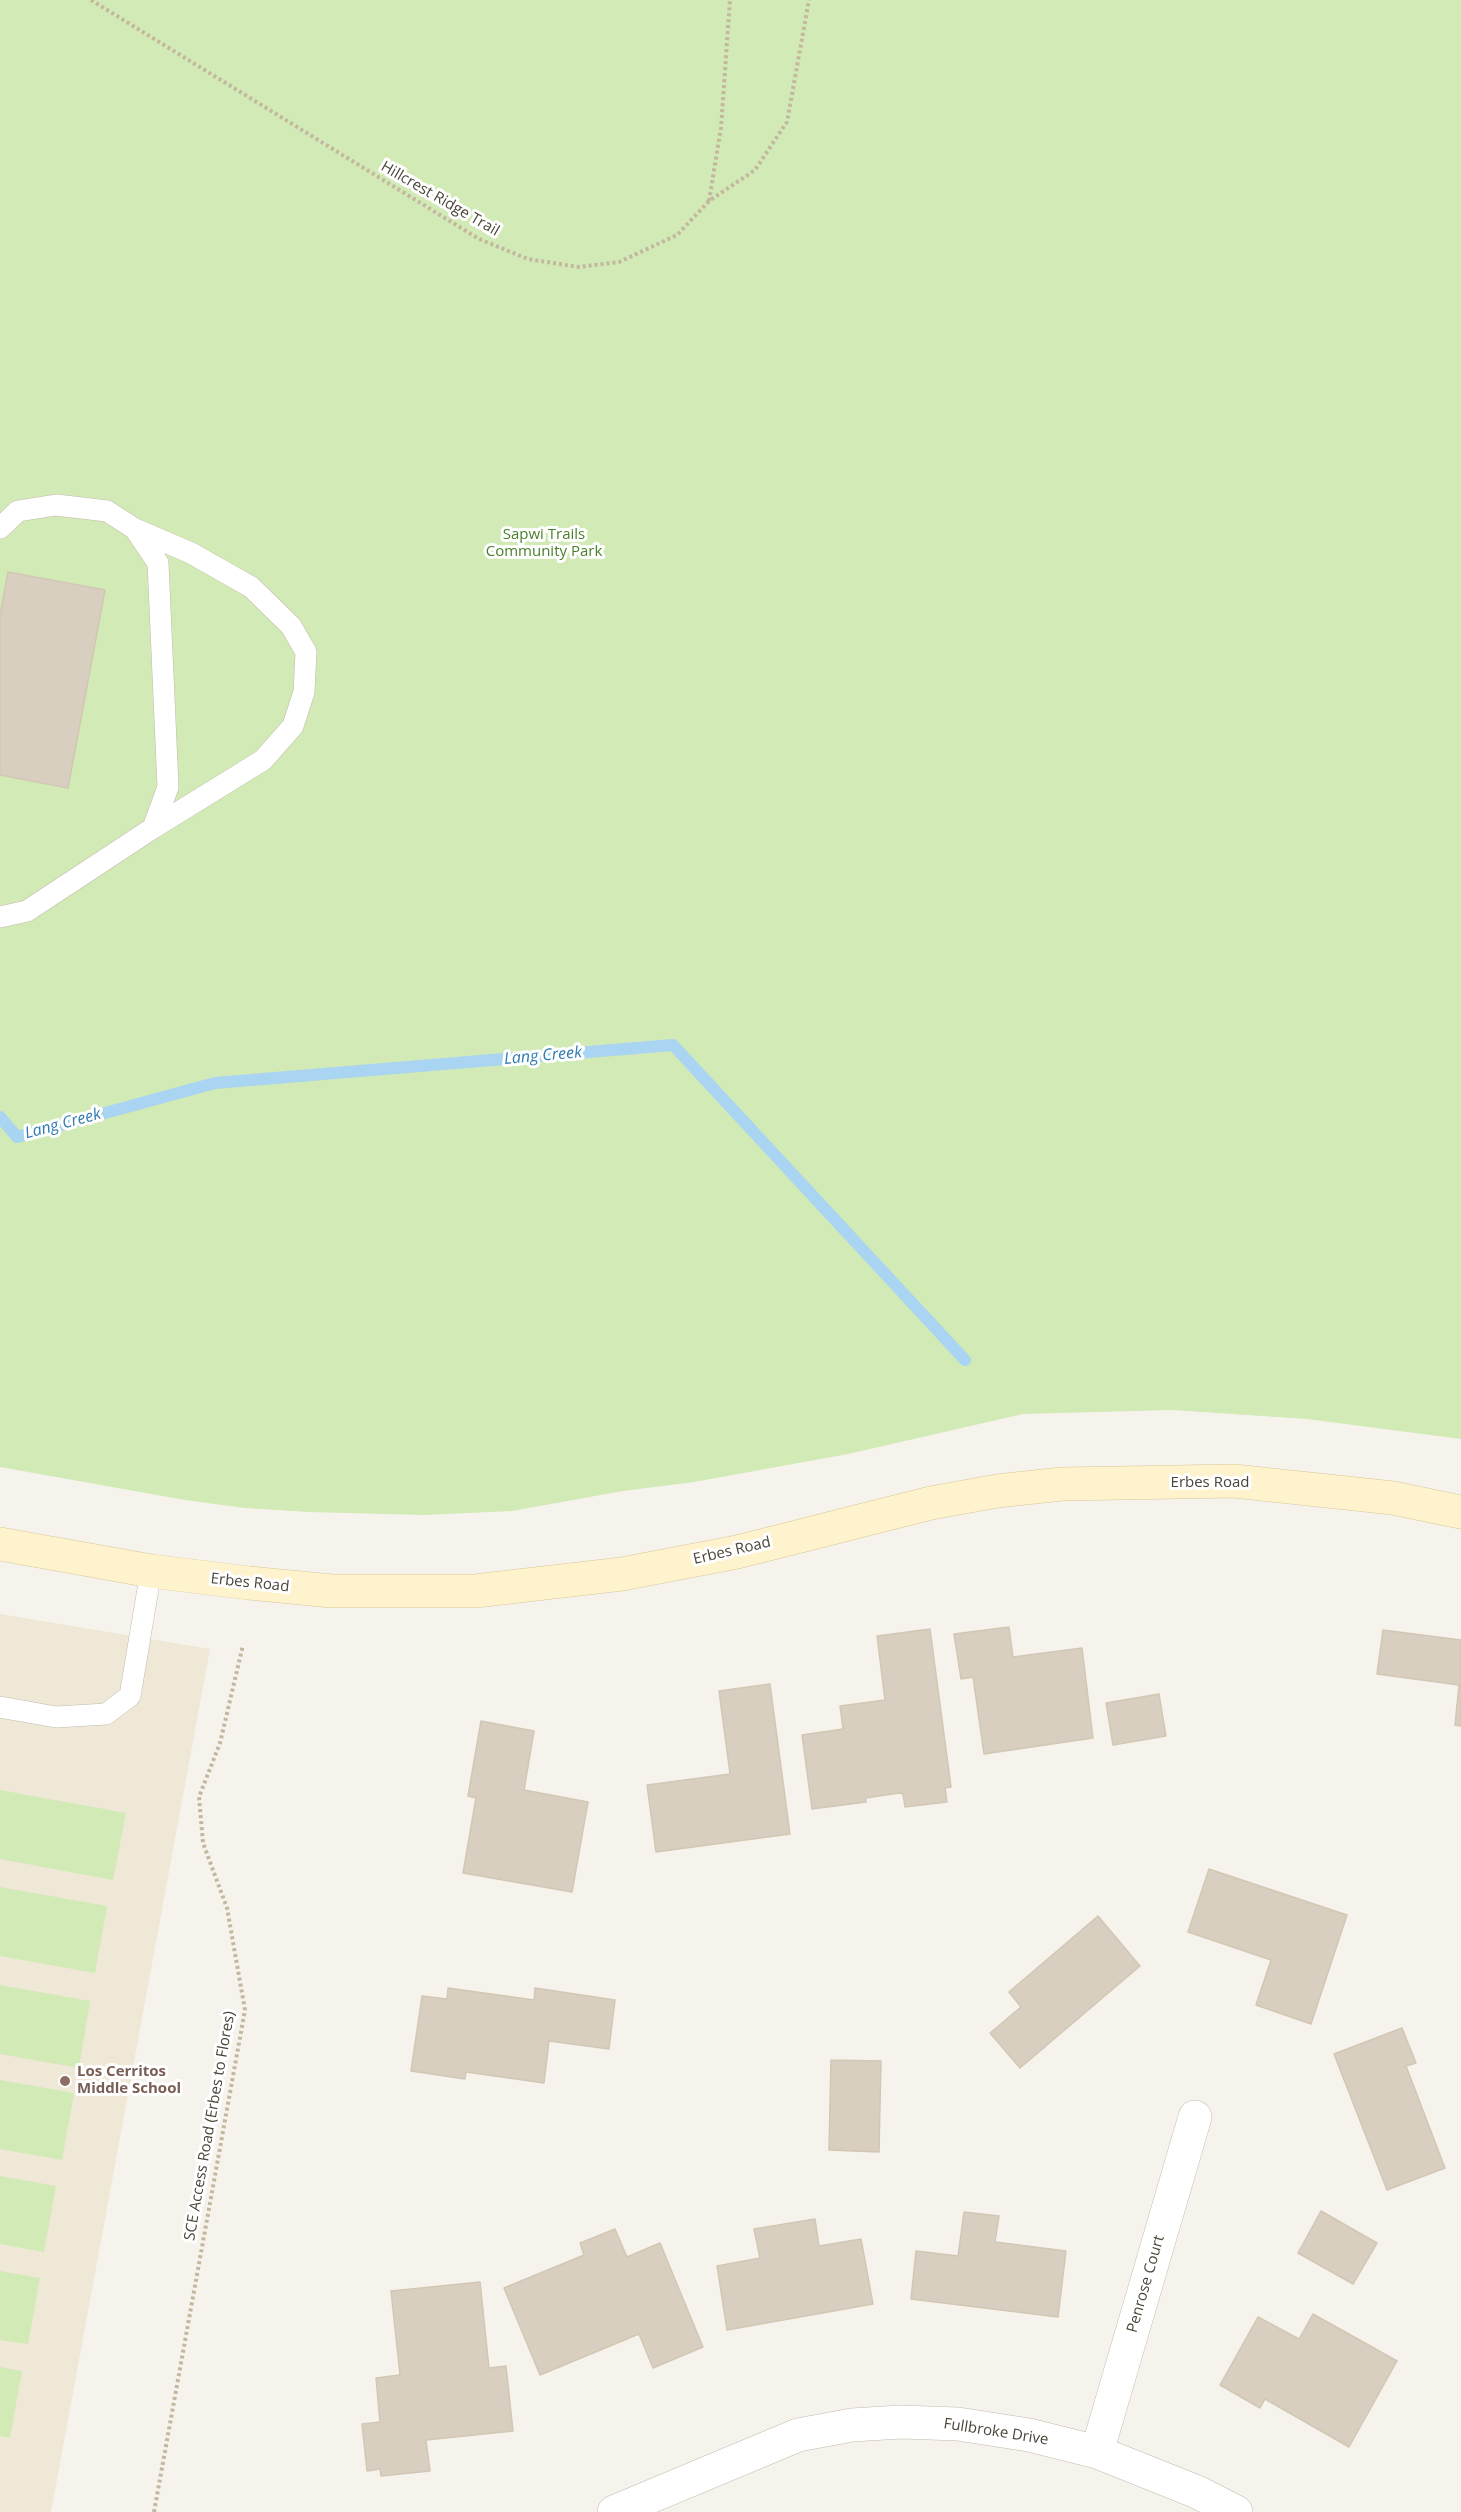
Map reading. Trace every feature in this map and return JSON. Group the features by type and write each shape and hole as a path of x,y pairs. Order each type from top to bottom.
{"main road":[{"name":"Erbes Road","path":"0,1544 151,1571 332,1591 475,1592 622,1574 737,1552 931,1503 997,1491 1062,1484 1234,1481 1393,1498 1461,1512"}],"street":[{"name":"Penrose Court","path":"1097,2452 1195,2117"},
{"name":"Fullbroke Drive","path":"614,2512 798,2435 852,2425 901,2422 958,2424 1029,2435 1097,2452 1197,2492 1236,2512"}],"lane":[{"path":"0,528 9,506 56,505 107,511 135,529 191,553 251,587 291,626 306,652 304,692 293,726 263,760 153,828 27,911 0,917"},
{"path":"135,529 158,563 168,787 153,828"},
{"path":"0,1707 56,1717 106,1714 130,1695 151,1571"}],"path":[{"name":"Hillcrest Ridge Trail","path":"91,0 479,239 528,259 578,267 619,262 677,235 709,201 755,170 787,122 809,0"},
{"path":"709,201 721,128 730,0"},
{"name":"SCE Access Road (Erbes to Flores)","path":"154,2512 245,2010 227,1908 203,1843 199,1797 220,1743 243,1645"}],"shaded area":[{"name":"Los Cerritos Middle School","path":"0,1614 210,1649 51,2512 0,2512"}],"green space":[{"name":"Sapwi Trails Community Park","path":"0,0 1461,0 1461,1439 1307,1419 1172,1410 1023,1414 848,1454 694,1482 623,1491 512,1511 424,1515 245,1508 185,1500 0,1467"},
{"path":"0,1790 126,1813 113,1880 0,1859"},
{"path":"0,1887 107,1906 95,1973 0,1956"},
{"path":"0,1985 90,2001 79,2068 0,2054"},
{"path":"0,2080 74,2093 62,2160 0,2149"},
{"path":"0,2176 56,2186 44,2252 0,2244"},
{"path":"0,2271 40,2278 28,2344 0,2340"},
{"path":"0,2367 22,2371 10,2438 0,2436"}],"building":[{"path":"8,572 105,590 68,788 0,775 0,615"},
{"path":"1009,1627 1013,1657 1082,1648 1093,1738 984,1754 973,1677 961,1679 954,1634"},
{"path":"930,1629 951,1787 945,1788 947,1802 905,1807 903,1794 899,1793 866,1798 866,1802 812,1809 802,1735 843,1729 840,1706 885,1700 877,1636"},
{"path":"1383,1630 1461,1640 1461,1726 1455,1725 1459,1685 1377,1674"},
{"path":"770,1684 790,1834 656,1852 647,1785 730,1774 719,1691"},
{"path":"1159,1694 1166,1736 1113,1745 1106,1703"},
{"path":"481,1721 534,1731 524,1790 588,1802 572,1892 463,1873 476,1798 468,1796"},
{"path":"1209,1869 1347,1915 1311,2024 1256,2005 1271,1960 1188,1932"},
{"path":"1098,1916 1140,1966 1020,2068 990,2033 1021,2007 1009,1992"},
{"path":"448,1988 534,2000 535,1988 615,2000 609,2049 549,2041 544,2083 466,2072 465,2079 411,2071 422,1996 447,1999"},
{"path":"1402,2028 1416,2063 1406,2066 1445,2168 1387,2190 1334,2054"},
{"path":"831,2060 881,2061 879,2152 829,2150"},
{"path":"1321,2211 1377,2243 1353,2284 1298,2253"},
{"path":"964,2212 999,2216 995,2242 1066,2251 1058,2317 911,2299 916,2251 958,2256"},
{"path":"815,2219 819,2246 861,2239 873,2304 727,2330 717,2266 760,2258 754,2229"},
{"path":"615,2229 627,2257 660,2243 703,2347 653,2368 639,2334 540,2375 504,2288 584,2255 580,2243"},
{"path":"480,2282 489,2368 506,2366 513,2431 426,2440 430,2471 381,2476 380,2469 367,2471 362,2424 380,2422 376,2378 400,2375 391,2291"},
{"path":"1313,2314 1397,2361 1349,2447 1265,2399 1260,2408 1220,2385 1258,2317 1299,2339"}],"waterway":[{"name":"Lang Creek","path":"0,1117 17,1137 215,1083 673,1045 965,1360"}],"place":[{"name":"Los Cerritos Middle School","path":"65,2081"}]}
